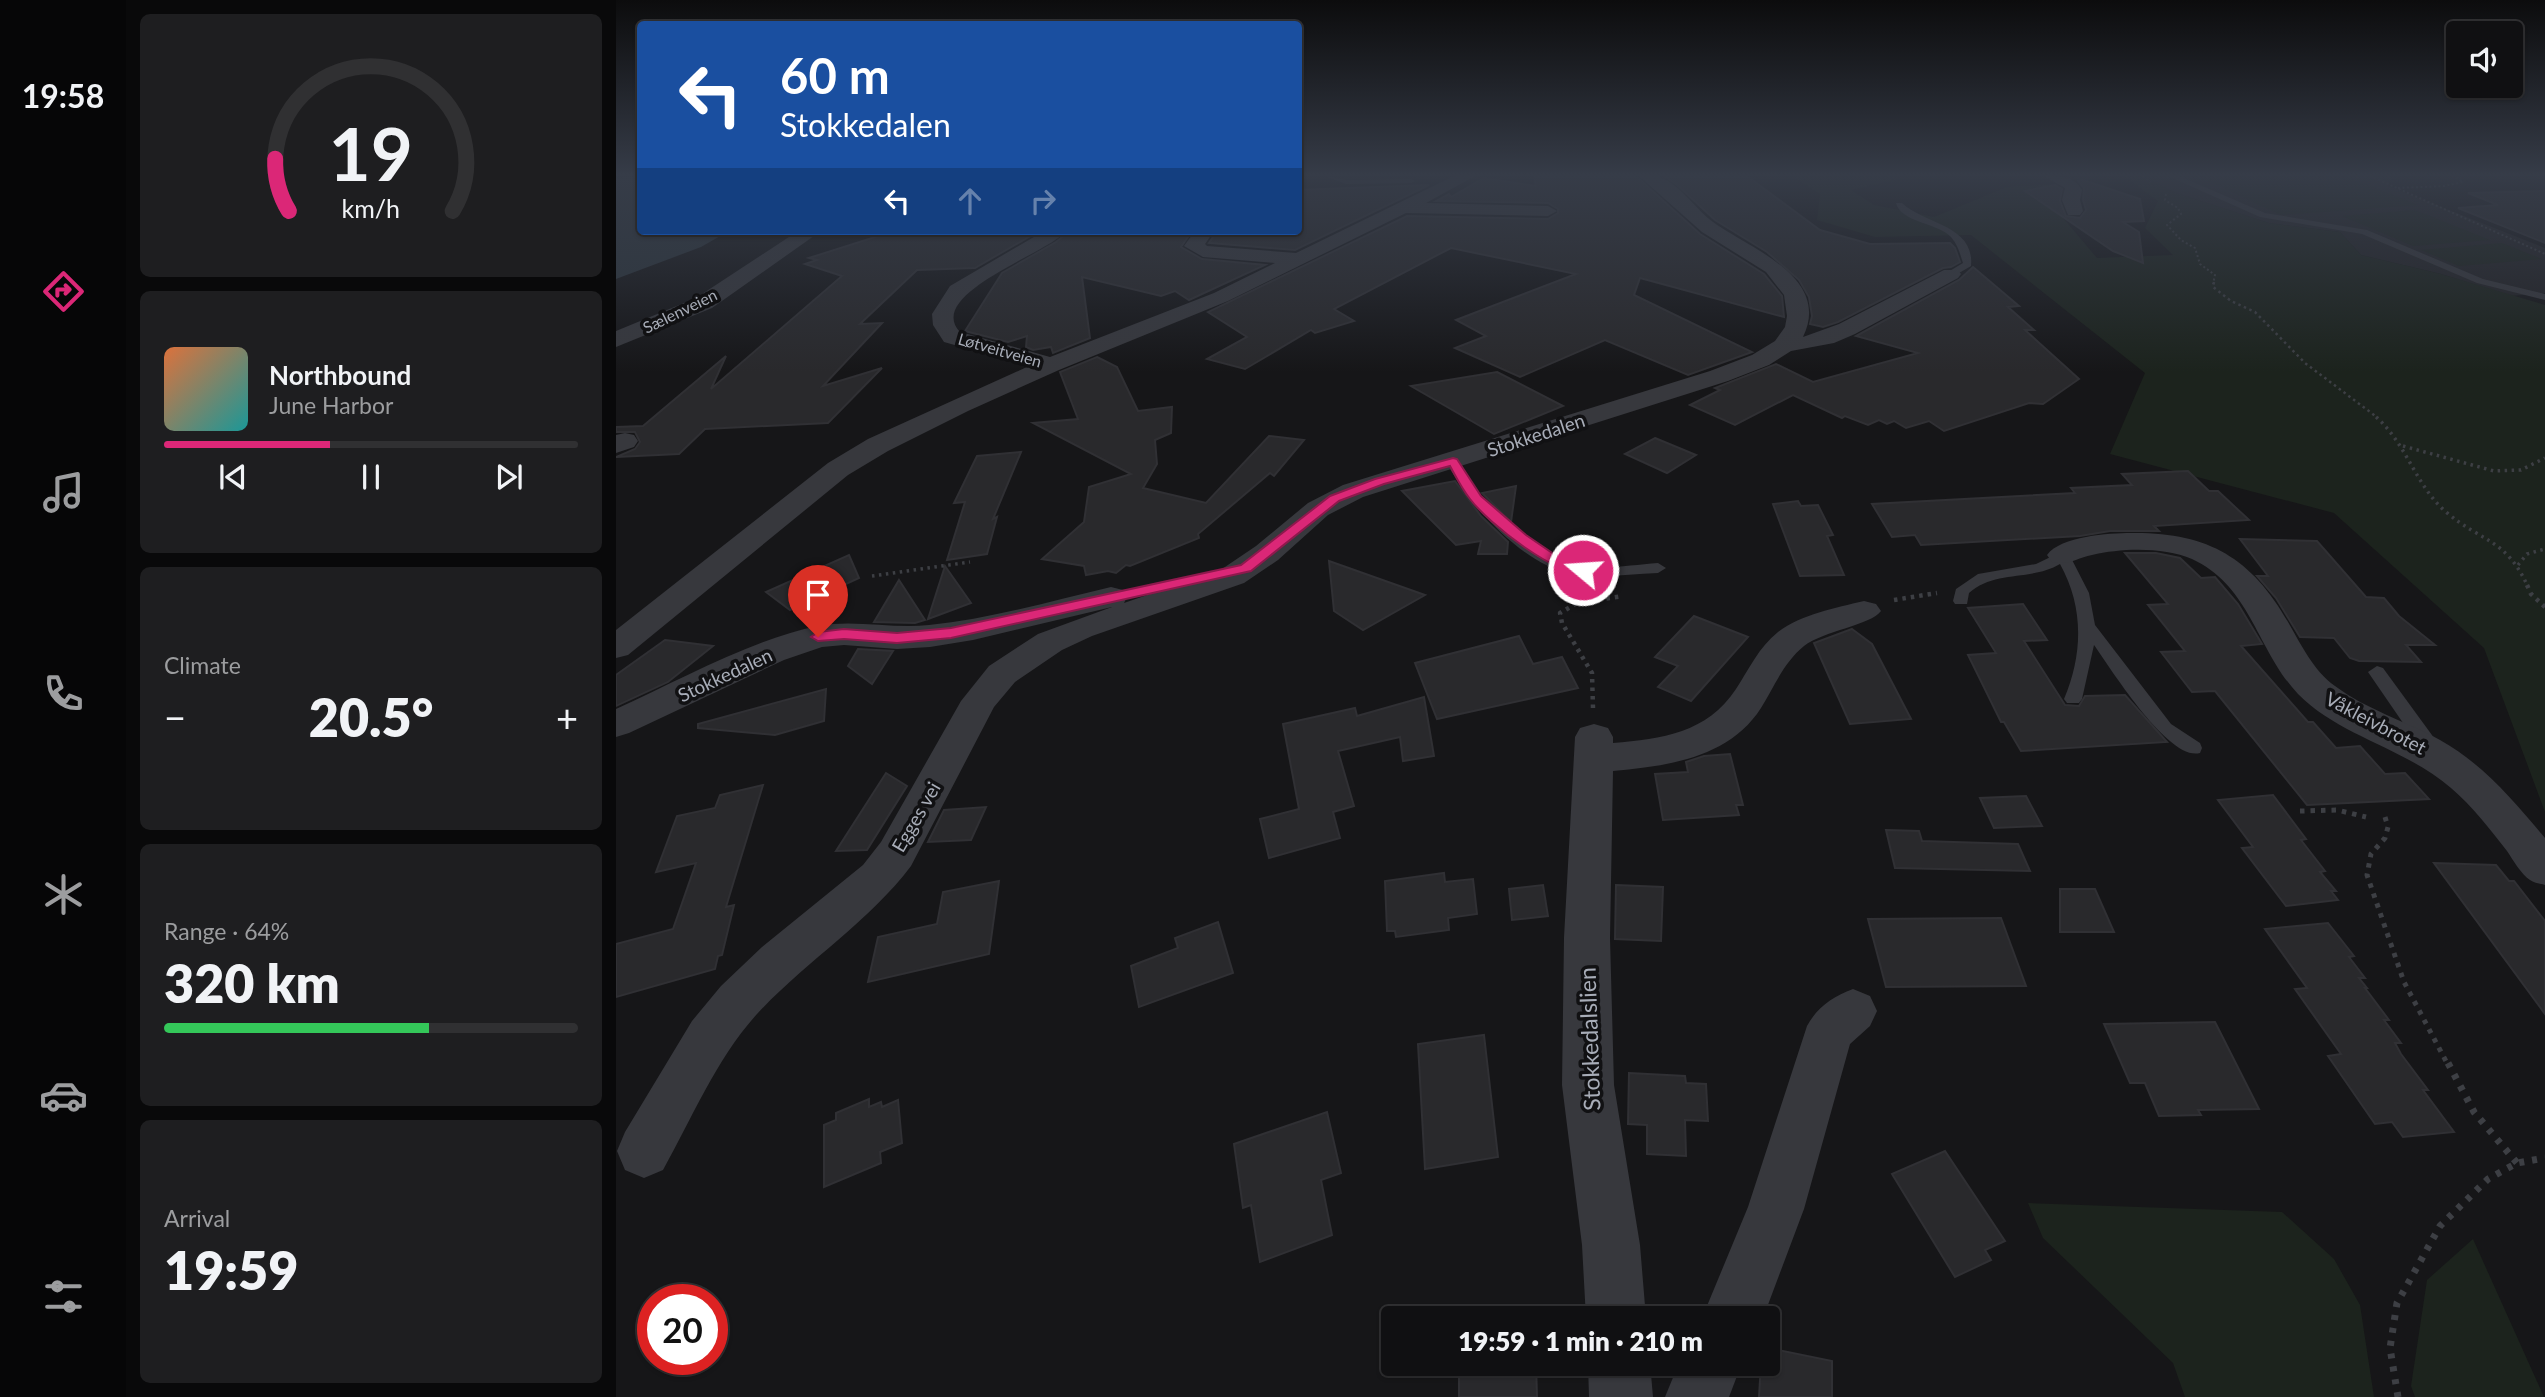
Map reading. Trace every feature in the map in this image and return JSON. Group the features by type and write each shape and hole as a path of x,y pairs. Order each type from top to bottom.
{"street":[{"name":"Sælenveien","path":"616,340 704,303 796,241"},
{"name":"Løtveitveien","path":"1039,241 957,290 946,304 941,319 952,337 1051,365"},
{"path":"1196,241 1194,246 1203,251 1302,259"},
{"path":"616,647 630,625 858,457 959,406 1051,365 1222,297 1338,241"},
{"path":"1732,241 1765,261 1789,283 1800,309 1799,318 1785,344"},
{"name":"Stokkedalen","path":"616,724 772,653 818,637 844,634 897,638 941,635 1246,568 1335,499 1380,482 1453,462 1719,376 1765,358 1785,344 1804,344 1824,339 1931,281 1951,274"},
{"name":"Våkleivbrotet","path":"2063,555 2092,545 2119,542 2174,544 2208,554 2233,572 2260,601 2294,666 2319,692 2340,708 2436,755 2458,771 2496,809 2545,867"},
{"name":"Egges vei","path":"644,1151 709,1037 738,1001 779,961 878,877 896,853 931,794 979,701 1002,674 1040,648 1080,629 1216,583 1246,568"},
{"path":"1595,748 1666,749 1713,734 1735,717 1784,644 1803,632 1878,606"},
{"name":"Stokkedalslien","path":"1595,748 1587,938 1588,1085 1611,1245 1615,1306"},
{"path":"1737,1306 1776,1209 1825,1042 1832,1028 1853,1011"},
{"path":"1620,1376 1621,1397"},
{"path":"1697,1397 1706,1376"}],"lane":[{"path":"1951,274 1968,264 1958,241"},
{"path":"2386,241 2480,281 2545,297"},
{"path":"1453,462 1468,488 1486,509 1521,538 1562,566 1583,570 1658,568"},
{"path":"1961,601 1961,592 1977,579 2057,561 2063,555 2086,602 2089,628 2079,686 2073,699"},
{"path":"2089,628 2165,728 2193,748"},
{"path":"2377,672 2436,755"}],"path":[{"path":"2183,241 2195,248 2200,264 2215,275 2213,287 2231,301 2255,312 2284,345 2379,419 2402,446 2421,485 2447,513 2490,539 2518,565 2531,594 2545,607"},
{"path":"2516,241 2545,254"},
{"path":"2402,446 2494,471 2521,470 2545,458"},
{"path":"2518,565 2527,554 2545,549"},
{"path":"872,576 970,562"},
{"path":"1595,748 1592,673 1562,623 1560,613 1577,603 1648,592 1654,589 1652,578 1658,568"},
{"path":"1878,606 1967,585"},
{"path":"2300,811 2337,810 2366,817"},
{"path":"2385,817 2388,827 2385,838 2371,854 2367,875 2404,982 2474,1112 2517,1163"},
{"path":"2398,1397 2390,1348 2397,1303 2440,1226 2488,1179 2517,1163 2545,1158"}],"shaded area":[{"path":"616,241 711,241 701,247 616,279"},
{"path":"1979,241 2083,241 2097,258 2173,255 2159,241 2348,241 2361,255 2441,274 2545,305 2545,812 2484,648 2334,513 2110,454 2145,373"},
{"path":"2348,241 2528,241 2545,248 2545,293 2511,296 2441,274 2361,255"},
{"path":"2402,241 2475,241 2413,246"},
{"path":"2502,243 2542,259 2459,266 2421,250"},
{"path":"2028,1203 2282,1212 2334,1259 2360,1305 2374,1397 2185,1397 2173,1363 2043,1238"},
{"path":"2473,1239 2544,1397 2415,1397 2411,1386 2427,1280"}],"building":[{"path":"862,241 1021,241 975,268 917,270 860,324 882,323 823,386 882,368 828,423 705,429 679,454 616,457 635,449 640,442 635,432 616,432 616,427 643,426 726,356 711,389 842,276 805,264 817,260 809,258"},
{"path":"1185,241 1181,247 1202,259 1265,265 1189,300 1175,291 1161,296 1082,277 1090,338 1053,353 1051,347 1033,350 1026,347 1027,336 1008,342 965,331 1002,273 1056,242"},
{"path":"1210,241 1313,241 1295,250 1209,243"},
{"path":"1355,241 1712,241 1764,274 1782,296 1784,317 1640,278 1634,295 1752,352 1688,375 1605,340 1520,377 1455,348 1486,336 1456,320 1576,274 1451,248 1334,309 1354,321 1315,333 1311,330 1245,369 1207,359 1247,337 1208,312"},
{"path":"1749,241 1950,243 1960,262 1823,327 1810,324 1812,316 1809,297 1799,280 1767,252"},
{"path":"2099,241 2140,241 2143,263 2113,251"},
{"path":"1973,267 2019,306 2008,307 2034,330 2025,330 2079,379 2043,404 2029,403 1944,431 1929,421 1906,428 1894,421 1887,424 1879,420 1868,425 1845,416 1842,418 1793,395 1735,425 1690,405 1720,390 1715,388 1776,364 1813,382 1918,353 1856,336 1959,280"},
{"path":"1097,357 1117,367 1138,411 1172,407 1171,433 1155,440 1157,464 1143,488 1206,503 1269,436 1304,440 1274,476 1270,473 1198,534 1199,538 1130,566 1126,565 1116,573 1108,571 1086,575 1084,566 1042,559 1084,522 1089,487 1131,474 1033,423 1078,419 1060,372"},
{"path":"1497,372 1563,406 1494,434 1411,386"},
{"path":"1655,438 1696,455 1667,473 1625,454"},
{"path":"1021,452 993,519 997,517 987,554 947,560 965,502 954,503 977,456"},
{"path":"2188,471 2209,491 2218,491 2249,520 2154,526 2159,531 2110,531 2080,536 1921,545 1915,535 1892,537 1872,504 2075,493 2071,488 2132,485 2122,474"},
{"path":"1455,481 1481,516 1508,542 1507,554 1478,554 1481,541 1456,545 1402,491"},
{"path":"1516,486 1511,522 1482,493"},
{"path":"1798,501 1801,506 1818,505 1833,535 1827,536 1844,575 1800,576 1773,504"},
{"path":"2240,539 2317,541 2366,597 2384,598 2399,616 2435,645 2406,645 2421,662 2359,661 2350,658 2334,638 2300,637 2276,598 2257,576 2268,576"},
{"path":"2125,553 2156,553 2180,558 2201,578 2215,577 2238,604 2262,644 2241,646 2308,722 2313,722 2336,748 2360,746 2385,774 2405,773 2429,799 2307,805 2215,691 2192,692 2161,652 2185,651 2148,605 2168,604"},
{"path":"849,555 859,578 790,610 766,592"},
{"path":"1329,561 1425,595 1363,630 1334,611"},
{"path":"945,566 971,603 928,619"},
{"path":"899,580 925,620 915,623 874,622"},
{"path":"2023,604 2047,640 2024,641 2065,705 2079,706 2085,696 2125,695 2167,742 2021,751 2004,722 2001,722 1968,655 1996,653 1968,608"},
{"path":"1694,616 1748,637 1691,701 1658,687 1678,666 1655,657"},
{"path":"1852,629 1872,644 1911,719 1850,724 1814,643"},
{"path":"1519,636 1533,664 1562,657 1578,688 1437,719 1415,663"},
{"path":"665,640 713,646 668,682 616,706 616,675"},
{"path":"858,649 893,651 872,684 848,666"},
{"path":"826,689 824,721 775,735 698,728 698,724"},
{"path":"1424,697 1434,756 1403,761 1400,737 1338,751 1354,806 1333,812 1340,838 1269,858 1260,819 1299,809 1283,724 1355,708 1357,716"},
{"path":"1730,754 1743,805 1736,805 1739,815 1663,820 1655,774 1688,772 1686,762 1704,756"},
{"path":"886,773 907,786 867,850 836,851"},
{"path":"763,785 726,907 734,905 722,955 718,956 715,969 616,997 616,944 673,929 696,863 656,872 677,816 715,808 720,795"},
{"path":"2273,795 2306,839 2301,840 2325,871 2320,872 2336,891 2331,891 2338,900 2286,906 2242,848 2253,847 2218,800"},
{"path":"2026,796 2042,826 1994,828 1980,798"},
{"path":"986,807 971,840 928,842 944,810"},
{"path":"1886,830 1919,831 1922,841 2018,844 2030,871 1895,868"},
{"path":"2434,863 2496,865 2509,881 2514,881 2545,921 2545,1014"},
{"path":"1444,873 1445,882 1473,879 1477,914 1448,918 1449,930 1396,937 1395,931 1387,931 1385,881"},
{"path":"999,881 989,954 868,982 878,937 937,924 943,892"},
{"path":"1543,885 1548,916 1512,920 1509,889"},
{"path":"1616,885 1663,887 1661,941 1615,939"},
{"path":"2060,889 2095,889 2114,932 2060,932"},
{"path":"2001,918 2026,986 1886,987 1868,919"},
{"path":"1218,922 1233,973 1139,1007 1131,966 1178,948 1175,938"},
{"path":"2328,923 2354,956 2349,957 2365,978 2359,978 2365,988 2389,1020 2384,1020 2401,1043 2395,1043 2401,1054 2454,1132 2403,1137 2392,1122 2375,1124 2328,1056 2341,1054 2295,989 2307,988 2265,929"},
{"path":"2215,1022 2259,1109 2198,1110 2201,1115 2159,1116 2145,1083 2130,1083 2104,1024"},
{"path":"1484,1035 1498,1157 1425,1169 1418,1044"},
{"path":"1629,1073 1685,1076 1686,1083 1706,1084 1708,1121 1685,1120 1686,1156 1647,1154 1647,1125 1628,1124"},
{"path":"869,1099 869,1107 881,1102 882,1107 898,1100 902,1143 880,1152 881,1163 824,1187 824,1125 836,1120 836,1113"},
{"path":"1327,1112 1341,1173 1321,1180 1332,1235 1260,1262 1251,1205 1243,1208 1234,1144"},
{"path":"1945,1151 2005,1241 1985,1250 1991,1260 1955,1277 1892,1174"},
{"path":"1780,1350 1832,1361 1832,1397 1759,1397 1760,1376 1780,1376"},
{"path":"1459,1376 1536,1376 1537,1397 1459,1397"}],"route":[{"path":"818,637 844,634 897,638 951,633 1246,568 1318,509 1335,499 1380,482 1453,462 1468,488 1486,509 1552,561 1583,570"}]}
